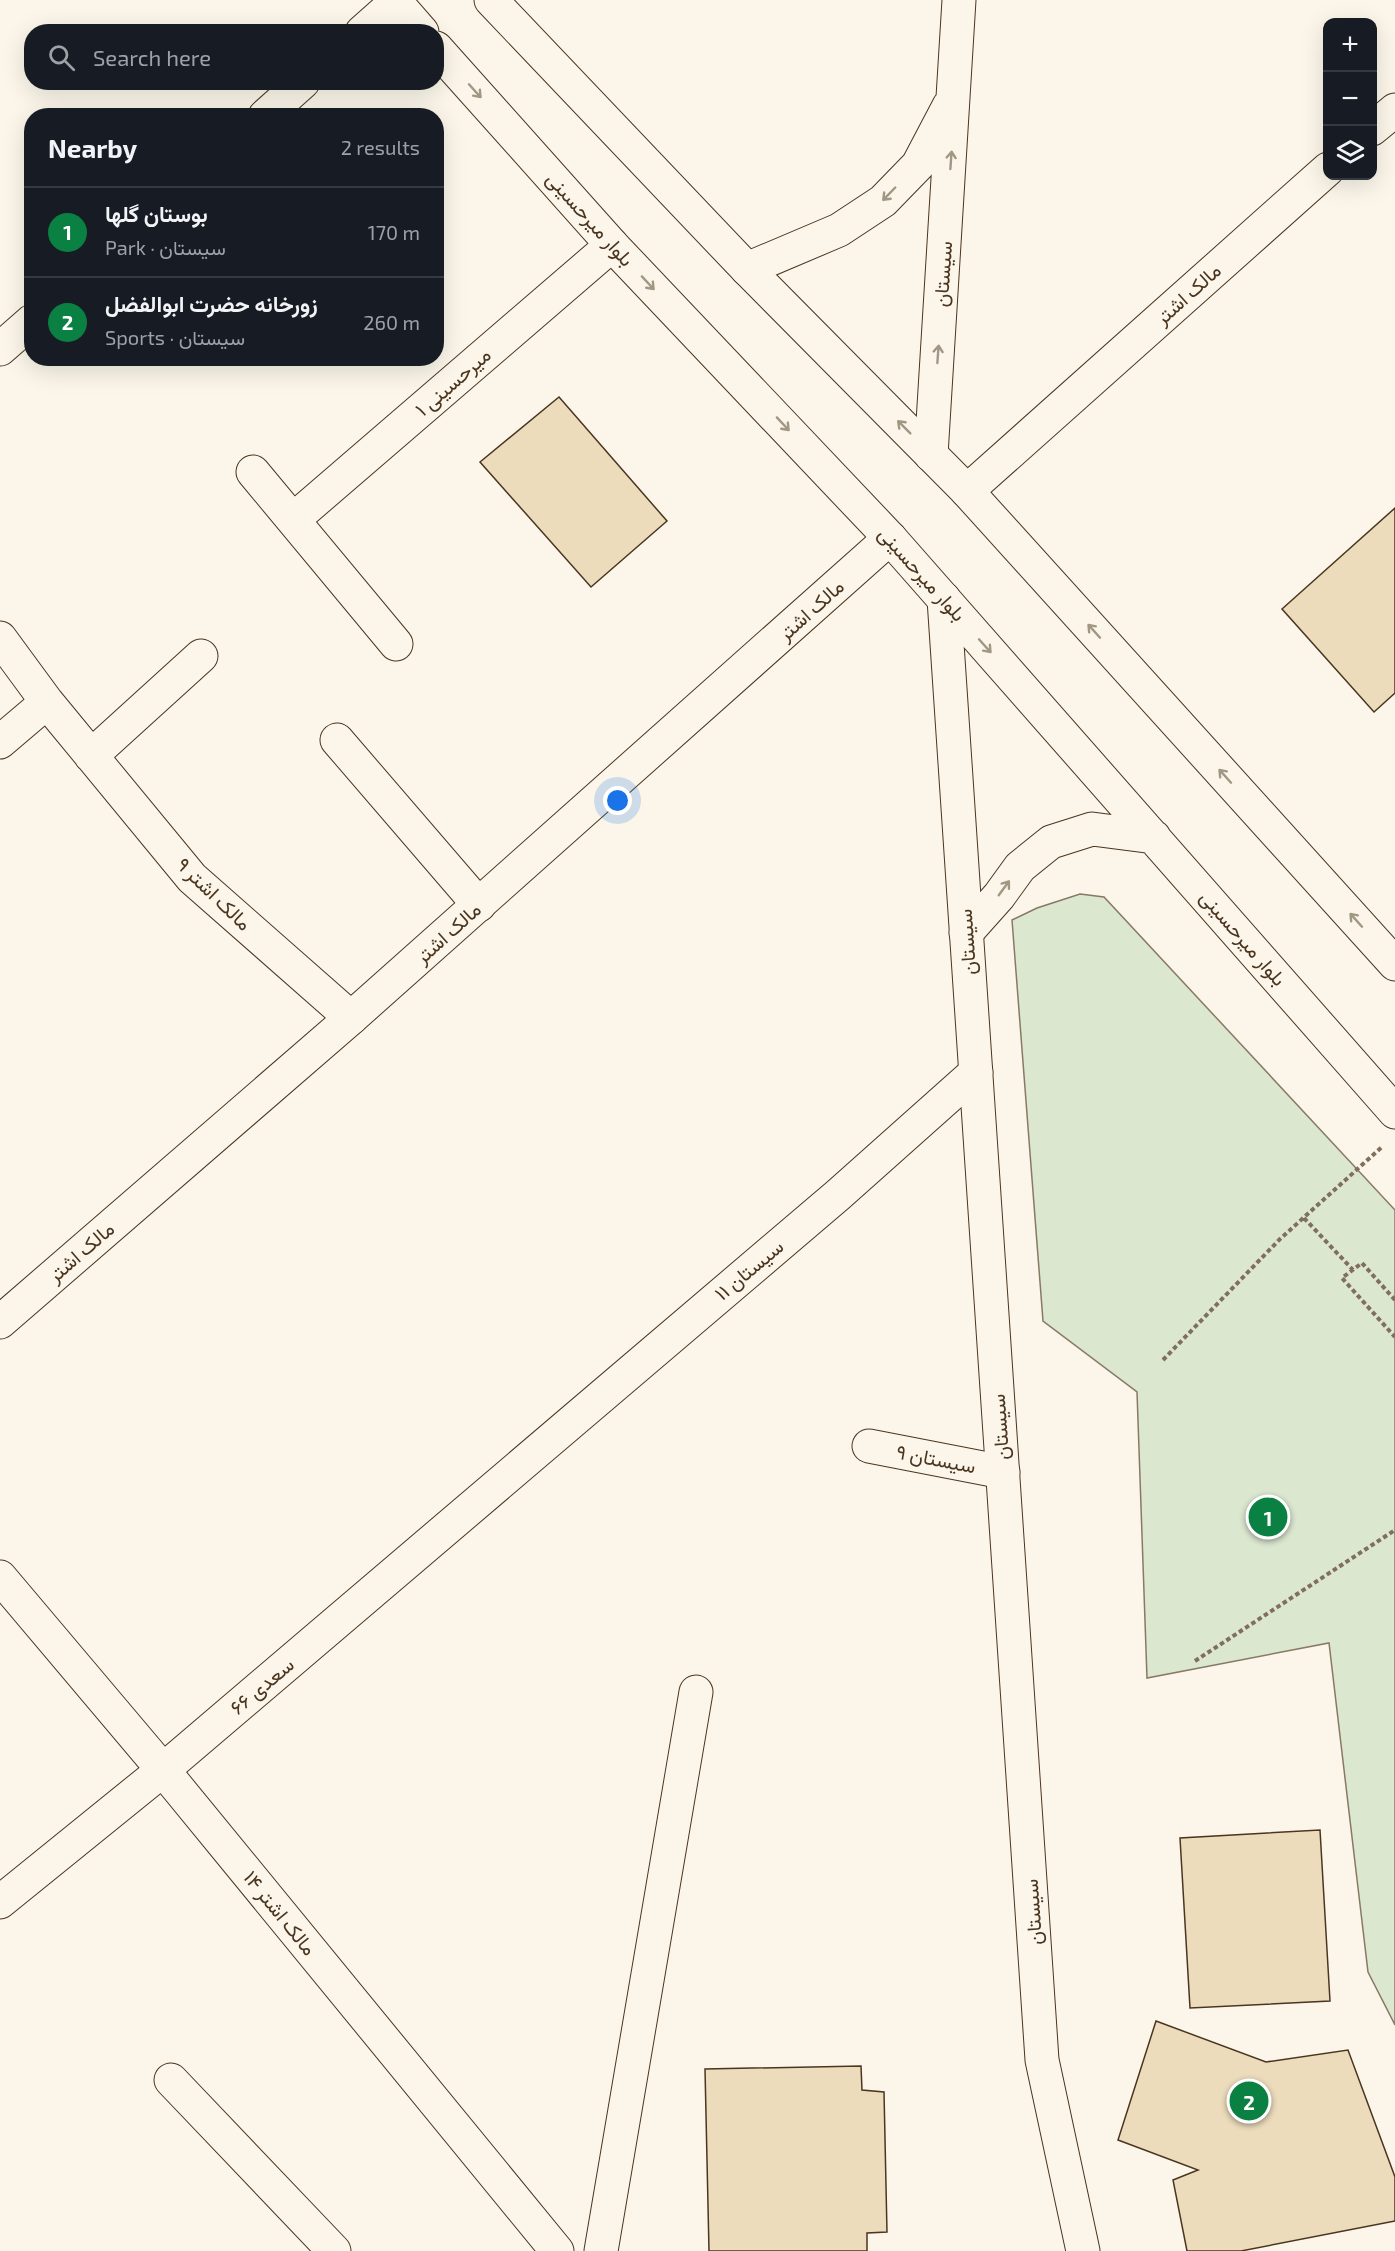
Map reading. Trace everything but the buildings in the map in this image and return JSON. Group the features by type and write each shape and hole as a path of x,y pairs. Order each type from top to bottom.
{"street":[{"path":"491,0 747,269 967,491 1395,964"},
{"name":"سیستان","path":"931,454 959,0"},
{"path":"371,24 395,1 415,24"},
{"name":"بلوار میرحسینی","path":"444,57 612,245 890,538 1395,1112"},
{"path":"274,108 294,90"},
{"name":"سیستان","path":"747,269 838,230 883,201 918,165 955,93"},
{"path":"1376,126 1395,110"},
{"name":"مالک اشتر","path":"967,491 1323,173"},
{"name":"میرحسینی ۱","path":"294,519 612,245"},
{"path":"0,349 24,328"},
{"path":"253,472 396,644"},
{"name":"مالک اشتر","path":"0,1322 351,1018 890,538"},
{"name":"سیستان","path":"944,599 1042,2060 1083,2251"},
{"name":"مالک اشتر ۹","path":"0,638 47,702 192,878 351,1018"},
{"path":"91,756 201,656"},
{"path":"0,742 47,702"},
{"path":"337,740 479,905"},
{"path":"966,933 1020,867 1051,842 1092,829 1154,837"},
{"name":"سیستان ۱۱","path":"520,1466 829,1203 976,1072"},
{"name":"سیستان ۹","path":"869,1446 1003,1472"},
{"name":"سعدی ۶۶","path":"0,1902 163,1770 520,1466"},
{"name":"مالک اشتر ۱۴","path":"0,1577 163,1770 557,2251"},
{"path":"601,2251 696,1692"},
{"path":"171,2080 334,2251"}],"path":[{"path":"1162,1360 1217,1302 1303,1218 1387,1143"},
{"path":"1303,1218 1353,1270"},
{"path":"1395,1300 1362,1263 1342,1278 1395,1337"},
{"path":"1195,1661 1395,1530"}],"green space":[{"path":"1080,894 1104,897 1395,1210 1395,2025 1368,1972 1329,1643 1147,1678 1137,1392 1043,1321 1012,920 1037,908"}],"place":[{"name":"بوستان گلها","path":"1268,1517"},
{"name":"زورخانه حضرت ابوالفضل","path":"1249,2101"}]}
